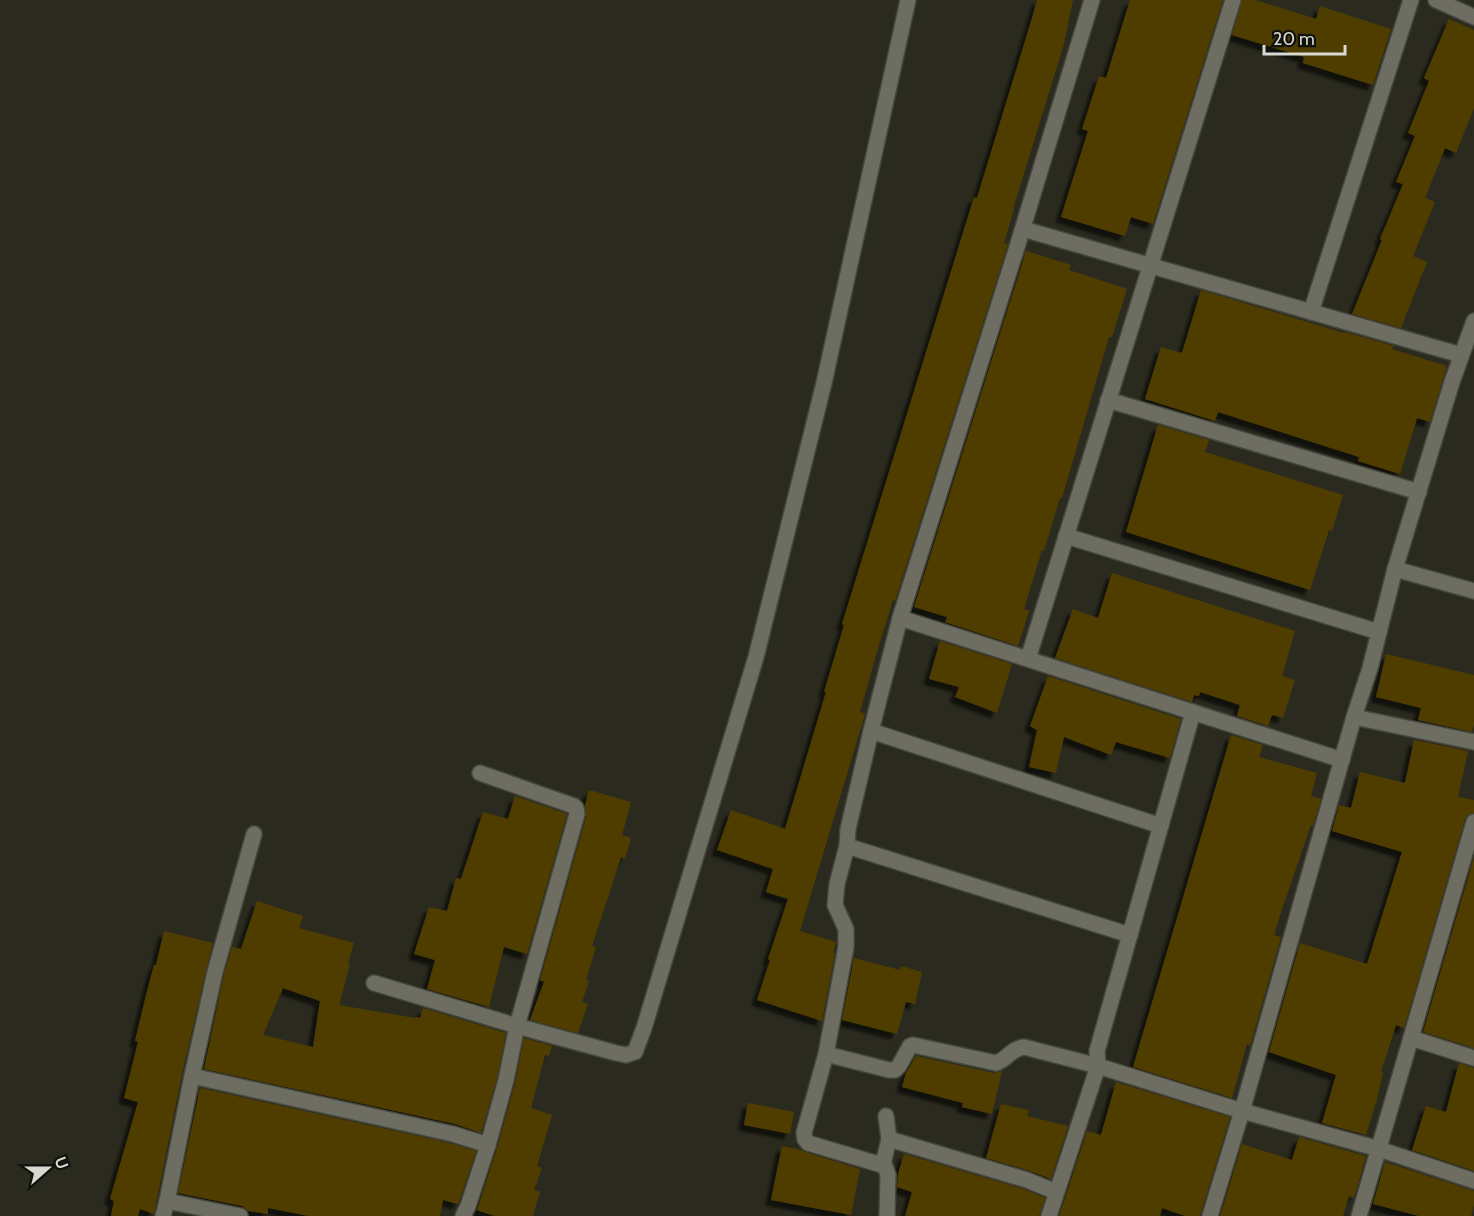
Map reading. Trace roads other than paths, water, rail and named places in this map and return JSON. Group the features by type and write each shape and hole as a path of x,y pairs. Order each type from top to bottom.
{"street":[{"path":"374,983 517,1026 626,1055 635,1052 756,657 824,382 908,0"},
{"path":"886,1216 888,1175 883,1164 808,1143 805,1139 804,1132 826,1053 846,947 846,930 835,905 837,884 871,731 900,618 1023,229 1092,0"},
{"path":"1028,659 1233,0"},
{"path":"1311,312 1411,0"},
{"path":"1436,0 1474,17"},
{"path":"1023,229 1461,355"},
{"path":"1210,1216 1379,632 1395,569 1461,355 1474,321"},
{"path":"1108,400 1419,492"},
{"path":"1066,536 1379,632"},
{"path":"1395,569 1474,591"},
{"path":"900,618 1342,760"},
{"path":"1049,1216 1098,1066 1097,1051 1193,712"},
{"path":"1354,717 1474,742"},
{"path":"871,731 1161,826"},
{"path":"463,1216 488,1145 506,1080 517,1026 577,814 576,808 480,773"},
{"path":"1359,1216 1474,822"},
{"path":"163,1216 215,972 254,834"},
{"path":"847,846 1130,935"},
{"path":"1412,1038 1474,1058"},
{"path":"826,1053 895,1070 910,1046 913,1045 996,1063 1018,1047 1024,1047 1098,1066 1242,1111 1379,1149 1474,1181"},
{"path":"192,1076 453,1134 488,1145"},
{"path":"883,1164 889,1139 886,1116"},
{"path":"889,1139 1027,1180 1056,1192"},
{"path":"167,1200 240,1216"}]}
